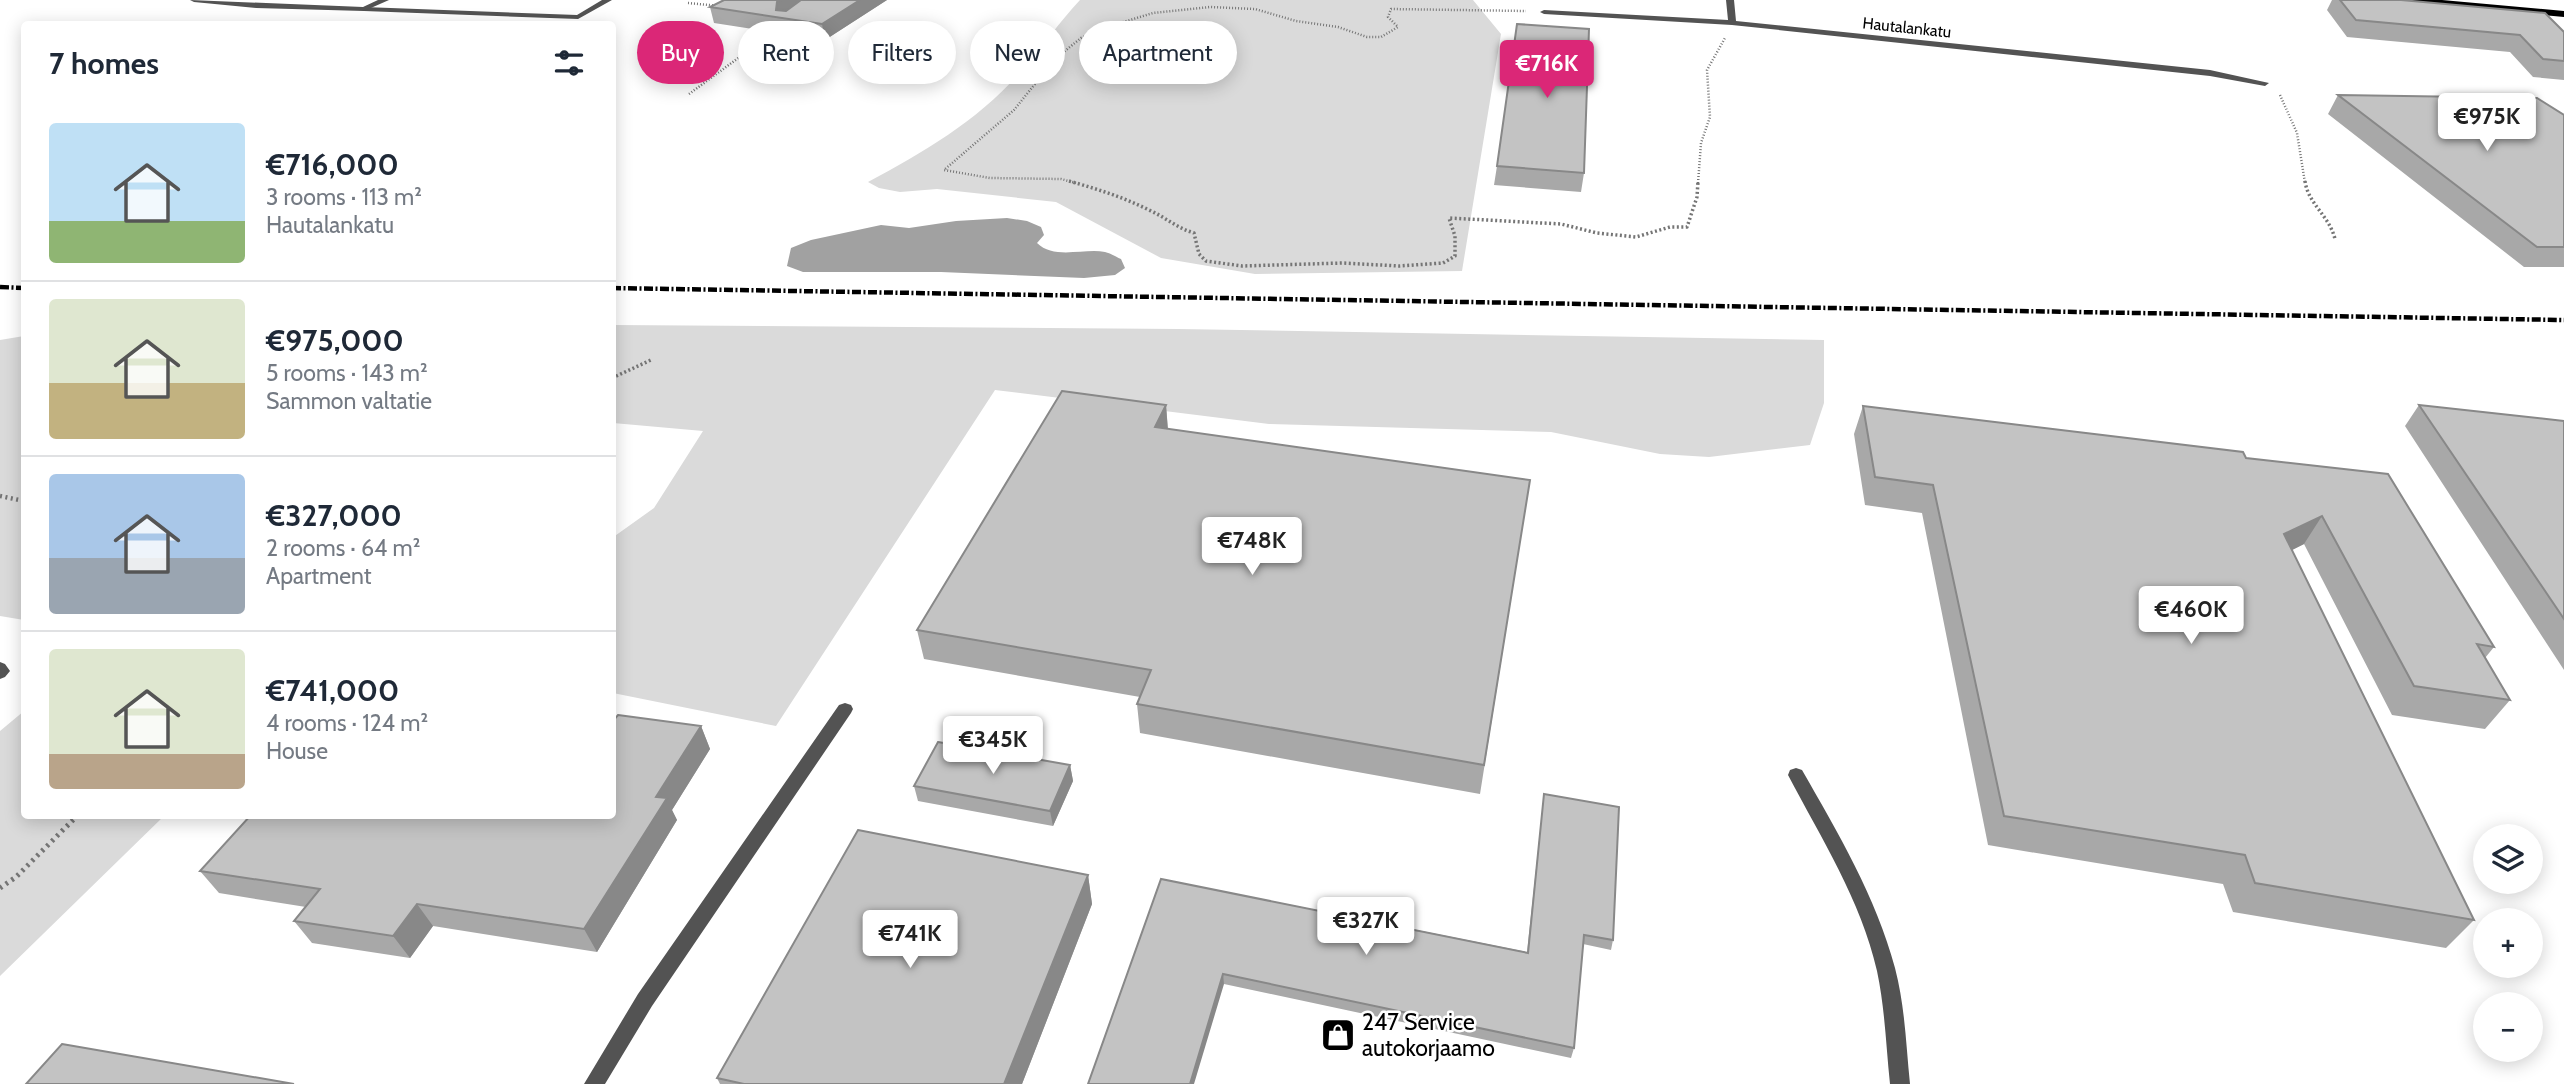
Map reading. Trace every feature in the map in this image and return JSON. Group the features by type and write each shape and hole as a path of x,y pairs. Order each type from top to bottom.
{"main road":[{"path":"2410,0 2564,14"}],"street":[{"path":"194,0 256,6 578,17 608,0"},
{"path":"364,9 385,0"},
{"path":"1730,0 1732,23"},
{"name":"Hautalankatu","path":"1544,12 1732,23 2210,73 2265,83"},
{"path":"594,1084 645,1000 845,709"},
{"path":"1796,775 1836,845 1874,928 1892,999 1900,1084"}],"path":[{"path":"688,4 724,7"},
{"path":"1544,12 1391,9 1388,17 1398,27 1381,37 1367,37 1338,27 1296,21 1268,12 1229,7 1196,7 1167,11 1117,24 1088,34 1055,59 1019,105 944,170 990,178 1031,177 1076,182 1120,196 1156,213 1175,226 1194,233 1199,254 1206,261 1242,266 1342,263 1399,266 1443,262 1455,256 1457,246 1449,218 1561,224 1597,233 1649,235 1670,227 1687,227 1697,197 1701,143 1710,117 1707,70 1720,51"},
{"path":"689,94 738,58"},
{"path":"2265,83 2281,96 2285,104 2297,134 2306,197 2324,212 2332,225 2335,239"},
{"path":"616,376 650,359"},
{"path":"0,496 21,500"},
{"path":"0,888 16,877 75,819"}],"shaded area":[{"path":"1080,0 1473,0 1501,34 1462,271 1255,274 1161,258 1056,202 937,189 900,192 879,188 868,182 950,134 1009,84 1065,84 1065,21 1062,21"},
{"path":"1007,218 1027,221 1041,227 1044,235 1037,243 1044,248 1060,252 1105,252 1121,259 1125,268 1115,275 1084,278 941,272 803,272 787,266 791,248 811,240 881,225 909,228 956,221"},
{"path":"616,325 1178,329 1824,340 1824,403 1810,445 1709,457 1660,454 1551,432 1269,424 995,390 776,726 616,694 616,535 654,508 703,431 616,423"},
{"path":"21,336 21,620 0,616 0,340"},
{"path":"21,714 21,819 161,819 0,976 0,731"}],"building":[{"path":"724,0 781,0 777,2 776,10 786,11 801,0 860,0 827,21 802,21 710,7"},
{"path":"2340,0 2401,0 2545,13 2564,32 2564,61 2543,59 2520,35 2356,20"},
{"path":"1517,24 1589,29 1584,173 1497,166"},
{"path":"2338,95 2537,98 2564,115 2564,247 2537,247"},
{"path":"1062,391 1166,405 1155,427 1530,480 1484,765 1137,704 1151,670 917,630"},
{"path":"2419,405 2564,421 2564,619"},
{"path":"1863,406 2243,452 2246,458 2388,474 2494,647 2477,644 2510,700 2414,686 2322,516 2284,534 2473,920 2255,883 2245,855 2004,816 1933,485 1875,477"},
{"path":"618,715 701,726 656,797 667,798 584,929 417,904 393,936 294,921 320,889 200,871 247,819 616,819"},
{"path":"938,742 1070,765 1050,811 914,786"},
{"path":"1544,794 1619,807 1613,940 1584,935 1574,1048 1223,974 1190,1084 1088,1084 1161,879 1528,953"},
{"path":"858,830 1088,875 1004,1084 744,1084 717,1078"},
{"path":"62,1044 294,1084 26,1084"}],"railway":[{"path":"0,287 21,288"},
{"path":"616,288 2564,320"}],"place":[{"name":"247 Service autokorjaamo","path":"1338,1035"}]}
